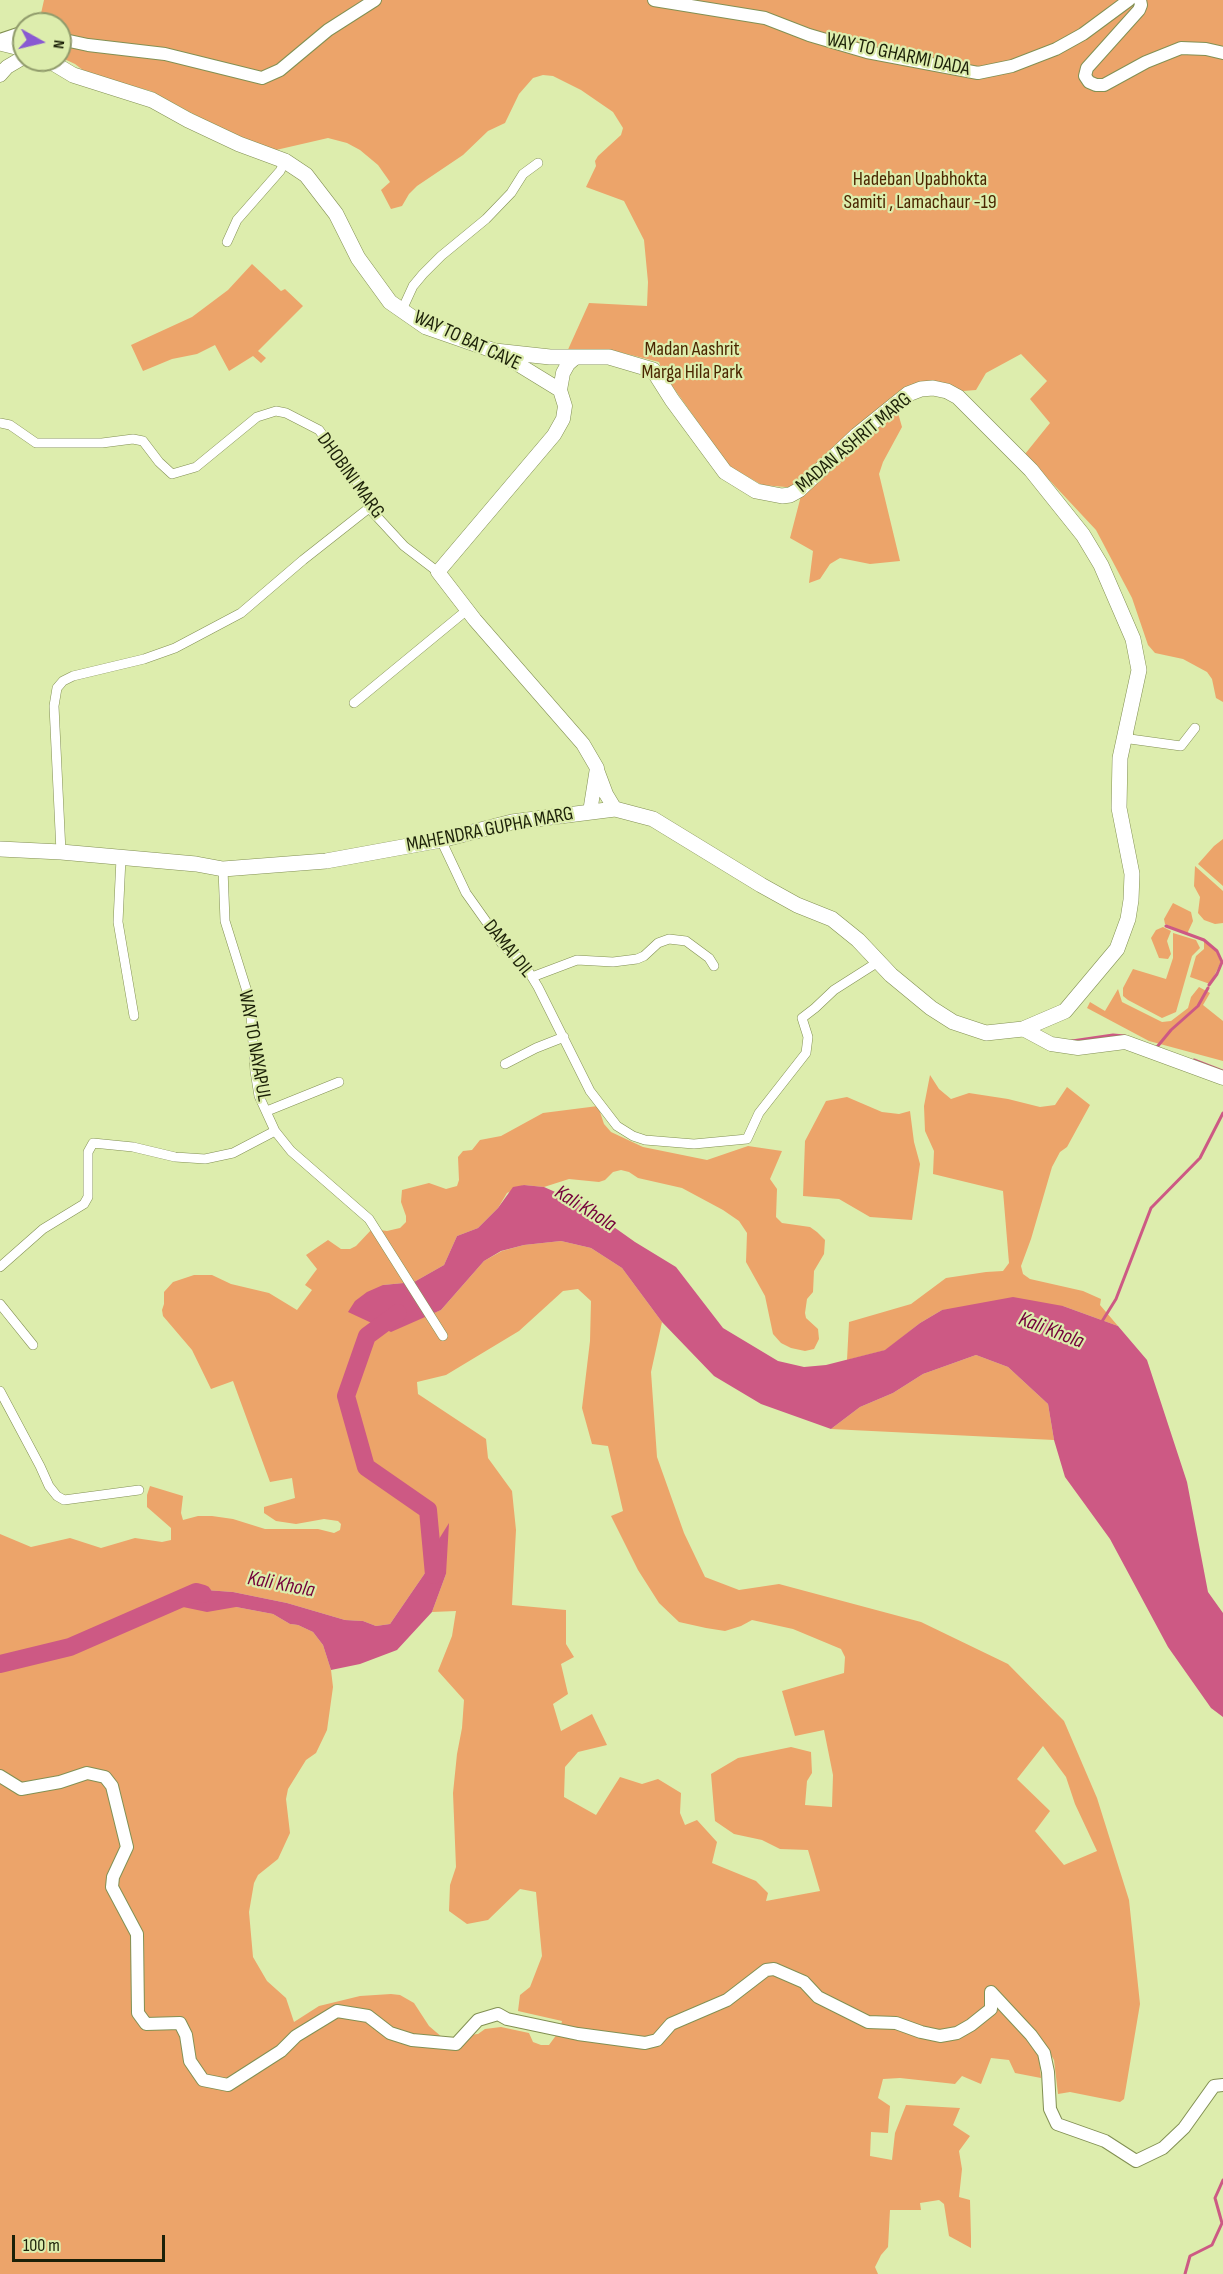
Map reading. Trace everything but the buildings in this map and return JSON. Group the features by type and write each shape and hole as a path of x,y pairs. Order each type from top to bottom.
{"main road":[{"path":"0,75 12,64"},
{"name":"WAY TO BAT CAVE","path":"68,72 152,100 239,144 285,161 306,175 336,214 358,258 390,302 426,327 495,351 560,390"},
{"name":"MADAN ASHRIT MARG","path":"495,351 609,357 653,370 725,472 756,491 782,496 790,495 798,490 829,459 908,394 921,389 933,388 947,391 958,397 1031,470 1083,535 1101,565 1133,639 1138,659 1137,681 1125,726 1120,758 1119,808 1132,874 1128,919 1117,949 1065,1011 1023,1029"},
{"path":"576,357 563,373 560,390 565,412 561,426 438,572 467,610 583,744 597,768 606,794 615,809"},
{"path":"590,812 597,768"},
{"name":"MAHENDRA GUPHA MARG","path":"0,849 196,864 223,869 326,861 441,840 512,822 615,809 653,819 761,885 797,905 832,919 858,940 878,962 916,996 952,1022 986,1033 1023,1029"},
{"path":"1023,1029 1051,1044 1078,1048 1125,1042 1223,1078"}],"street":[{"path":"72,42 165,54 262,78 280,70 328,30 375,0"},
{"name":"WAY TO GHARMI DADA","path":"654,0 765,18 809,35 867,52 978,73 1012,66 1056,49 1083,34 1129,0"},
{"path":"1140,0 1139,10 1087,68 1085,76 1089,82 1104,85 1146,62 1181,48 1206,49 1223,53"},
{"path":"227,242 237,220 280,171 285,161"},
{"path":"402,310 413,286 423,274 486,219 511,193 524,174 538,163"},
{"name":"DHOBINI MARG","path":"0,423 10,425 36,443 102,443 133,439 143,441 159,462 172,474 196,466 257,417 276,411 286,413 319,430 364,492 369,508 404,546 438,572"},
{"path":"61,852 54,706 57,688 63,681 73,676 144,659 175,648 241,613 319,546 369,508"},
{"path":"354,703 467,610"},
{"path":"1125,726 1130,739 1181,747 1194,728"},
{"name":"DAMAI DIL","path":"441,840 466,893 506,948 521,959 532,977 590,1091 617,1126 645,1140 694,1144 747,1139 759,1113 806,1053 808,1037 802,1017 834,990 878,962"},
{"path":"121,858 118,922 134,1016"},
{"name":"WAY TO NAYAPUL","path":"223,869 225,921 250,1001 259,1096 275,1131 291,1151 369,1219 443,1336"},
{"path":"532,977 577,960 613,962 637,959 644,956 658,942 669,939 686,941 709,958 714,966"},
{"path":"505,1064 564,1037"},
{"path":"267,1111 339,1082"},
{"path":"0,1268 44,1229 84,1204 88,1197 88,1152 93,1143 133,1147 175,1157 205,1159 233,1153 275,1131"},
{"path":"0,1304 33,1344"},
{"path":"0,1391 49,1486 57,1496 64,1500 139,1490"},
{"path":"0,1776 21,1789 60,1782 87,1773 105,1777 112,1786 127,1847 113,1877 112,1887 136,1934 138,2013 146,2024 180,2023 186,2035 190,2061 203,2080 228,2085 281,2051 296,2036 337,2011 368,2016 390,2033 412,2040 456,2044 478,2020 498,2014 507,2019 578,2034 645,2043 657,2040 671,2025 727,2000 766,1970 774,1969 804,1982 818,1997 868,2022 896,2023 940,2036 957,2033 991,2009 991,1992 1031,2035 1044,2053 1048,2072 1050,2109 1057,2124 1105,2141 1136,2161 1163,2148 1184,2128 1214,2085 1223,2085"}],"green space":[{"name":"Hadeban Upabhokta Samiti , Lamachaur -19","path":"44,0 1223,0 1223,702 1216,698 1212,679 1207,672 1183,659 1155,653 1148,645 1132,598 1096,530 1025,454 1050,423 1030,399 1047,381 1021,354 986,373 976,390 963,391 934,383 888,403 898,413 902,427 879,474 900,561 870,564 840,558 830,564 820,579 809,583 813,551 790,538 802,492 798,488 762,485 729,466 663,373 659,362 607,349 566,354 589,303 647,306 648,282 644,240 624,201 586,187 598,156 621,135 623,128 613,112 581,90 553,76 543,75 533,78 519,94 505,123 488,131 463,155 417,186 402,206 391,209 381,190 390,182 378,165 360,150 347,143 328,138 276,150 232,135 151,91 88,74 72,63 72,12 41,12"},
{"path":"252,264 281,291 285,289 303,306 258,351 266,358 261,363 253,356 229,371 215,345 197,354 172,359 143,371 131,345 192,317 228,290"},
{"path":"1223,839 1223,886 1198,864"},
{"path":"1195,866 1223,891 1223,923 1215,924 1204,920 1198,913 1200,897 1194,886"},
{"path":"1173,903 1191,912 1193,921 1187,934 1165,924 1164,919"},
{"path":"1163,927 1171,931 1167,941 1171,954 1168,959 1159,958 1151,938 1156,930"},
{"path":"1173,933 1196,940 1200,948 1192,956 1176,1012 1162,1018 1128,1000 1123,996 1123,988 1133,969 1166,979 1173,958"},
{"path":"1204,940 1216,951 1221,962 1210,984 1190,977 1196,956 1204,949"},
{"path":"1199,987 1210,993 1203,1005 1223,1021 1223,1061 1149,1041 1087,1008 1090,1002 1105,1011 1118,989 1122,1002 1162,1022 1171,1021 1188,1008 1191,997"},
{"path":"930,1075 939,1089 951,1099 969,1093 1040,1107 1055,1105 1067,1087 1090,1105 1067,1147 1060,1152 1052,1167 1021,1266 1023,1274 1030,1279 1083,1291 1101,1299 1100,1305 1118,1326 1063,1306 942,1310 920,1323 886,1350 847,1360 849,1322 911,1304 946,1278 1003,1271 1009,1263 1003,1191 933,1174 934,1151 925,1131 924,1106"},
{"path":"847,1097 882,1112 899,1114 910,1111 914,1142 920,1164 912,1220 870,1217 839,1199 803,1196 805,1141 826,1101"},
{"path":"598,1106 604,1124 611,1132 643,1147 707,1160 748,1146 782,1151 770,1179 777,1189 776,1217 782,1223 810,1227 825,1240 824,1254 814,1271 813,1292 807,1299 805,1313 806,1318 818,1329 819,1339 814,1349 805,1351 791,1348 781,1343 773,1334 765,1296 746,1262 747,1233 739,1221 682,1188 638,1178 621,1170 613,1172 605,1180 599,1182 569,1179 544,1187 524,1185 507,1193 498,1208 478,1228 457,1236 444,1265 414,1282 383,1285 416,1320 441,1310 484,1261 502,1251 524,1245 561,1241 591,1248 622,1268 662,1322 651,1372 657,1457 684,1533 705,1577 739,1590 779,1584 921,1622 1008,1664 1064,1721 1097,1798 1129,1900 1140,2004 1124,2099 1120,2102 1070,2092 1058,2094 1054,2060 1045,2045 1039,2057 1041,2078 1015,2073 1009,2060 991,2058 981,2084 962,2076 955,2084 900,2078 883,2079 878,2098 890,2106 888,2133 871,2132 870,2156 892,2160 895,2133 906,2105 960,2108 953,2125 970,2136 959,2151 962,2169 959,2197 970,2200 971,2248 949,2236 944,2204 939,2200 920,2203 921,2210 890,2210 888,2247 875,2267 878,2274 0,2274 0,1534 31,1547 70,1538 101,1548 135,1538 162,1542 171,1540 171,1528 147,1507 150,1486 183,1496 181,1513 183,1520 198,1516 212,1516 233,1519 265,1529 318,1529 334,1533 340,1530 341,1524 338,1521 324,1519 296,1524 276,1521 264,1513 264,1507 295,1498 292,1478 270,1482 233,1381 211,1389 192,1350 163,1316 164,1292 173,1282 194,1275 212,1275 231,1284 269,1293 297,1310 312,1290 305,1285 317,1269 306,1255 328,1240 341,1249 350,1249 356,1246 372,1229 387,1231 400,1228 406,1222 401,1202 402,1190 429,1183 446,1189 457,1186 458,1157 463,1151 472,1150 480,1140 501,1136 543,1113","holes":["578,1289 591,1301 590,1341 582,1408 592,1444 608,1446 623,1511 611,1516 638,1570 659,1603 679,1622 725,1631 752,1620 793,1629 841,1649 845,1657 844,1673 782,1691 795,1736 824,1730 833,1775 832,1807 805,1805 807,1781 812,1773 811,1752 791,1747 738,1758 711,1774 715,1821 734,1834 762,1840 780,1849 808,1850 820,1891 766,1901 768,1893 756,1881 712,1863 717,1842 697,1820 685,1825 680,1813 681,1793 658,1779 642,1784 620,1777 596,1815 564,1797 565,1767 578,1752 607,1745 592,1714 561,1731 553,1704 568,1694 561,1664 574,1657 566,1644 566,1610 512,1605 516,1530 512,1491 488,1458 486,1439 418,1394 417,1382 446,1375 519,1331 563,1291","429,1555 446,1574 432,1612 456,1611 452,1636 438,1671 464,1700 453,1793 456,1867 450,1885 449,1911 467,1924 488,1920 520,1889 536,1892 542,1956 530,1987 520,1995 518,2011 562,2021 560,2030 549,2045 533,2042 529,2033 501,2027 485,2029 478,2034 443,2038 429,2026 414,2003 400,1995 391,1994 360,1996 319,2006 294,2022 286,1998 267,1981 253,1957 249,1912 254,1883 258,1875 278,1859 290,1833 286,1799 288,1789 306,1760 316,1753 327,1730 333,1687 331,1670 323,1645 313,1632 290,1624 273,1614 236,1607 192,1589 233,1592 287,1603 345,1620 363,1621 376,1626 390,1624 425,1573","1043,1746 1066,1777 1075,1804 1097,1851 1064,1865 1035,1831 1050,1811 1017,1779"]},
{"path":"976,1355 1008,1367 1048,1404 1054,1440 831,1429 860,1407 893,1393 923,1374"}],"water":[{"path":"524,1185 544,1187 580,1203 635,1242 676,1267 723,1328 778,1361 804,1367 826,1365 885,1350 920,1323 942,1310 1013,1297 1063,1306 1118,1326 1147,1360 1187,1482 1208,1592 1223,1613 1223,1717 1211,1708 1168,1647 1110,1539 1065,1477 1054,1440 1048,1404 1008,1367 976,1355 923,1374 893,1393 860,1407 831,1429 761,1404 714,1376 662,1322 622,1268 591,1248 561,1241 524,1245 501,1251 484,1261 441,1310 391,1332 348,1312 355,1301 367,1292 383,1285 414,1282 444,1265 457,1236 478,1228 498,1208 513,1187"},
{"path":"449,1523 446,1574 432,1612 397,1650 360,1664 331,1670 323,1645 313,1632 290,1624 273,1614 236,1607 207,1612 183,1607 180,1593 192,1589 233,1592 287,1603 345,1620 363,1621 376,1626 390,1624 425,1573 429,1555"}],"waterway":[{"path":"1166,926 1204,940 1217,951 1222,962 1209,985"},
{"path":"1157,1047 1171,1030 1198,1006 1208,988"},
{"path":"1072,1041 1113,1035 1125,1036"},
{"path":"1194,1060 1223,1071"},
{"path":"1101,1323 1116,1299 1151,1208 1200,1158 1223,1113"},
{"name":"Kali Khola","path":"398,1313 367,1336 346,1396 366,1467 428,1510 434,1575"},
{"name":"Kali Khola","path":"0,1664 70,1647 196,1592 203,1594"},
{"path":"1185,2274 1190,2256 1212,2245 1222,2223 1215,2198 1223,2180"}],"park label":[{"name":"Madan Aashrit Marga Hila Park","path":"692,362"}]}
